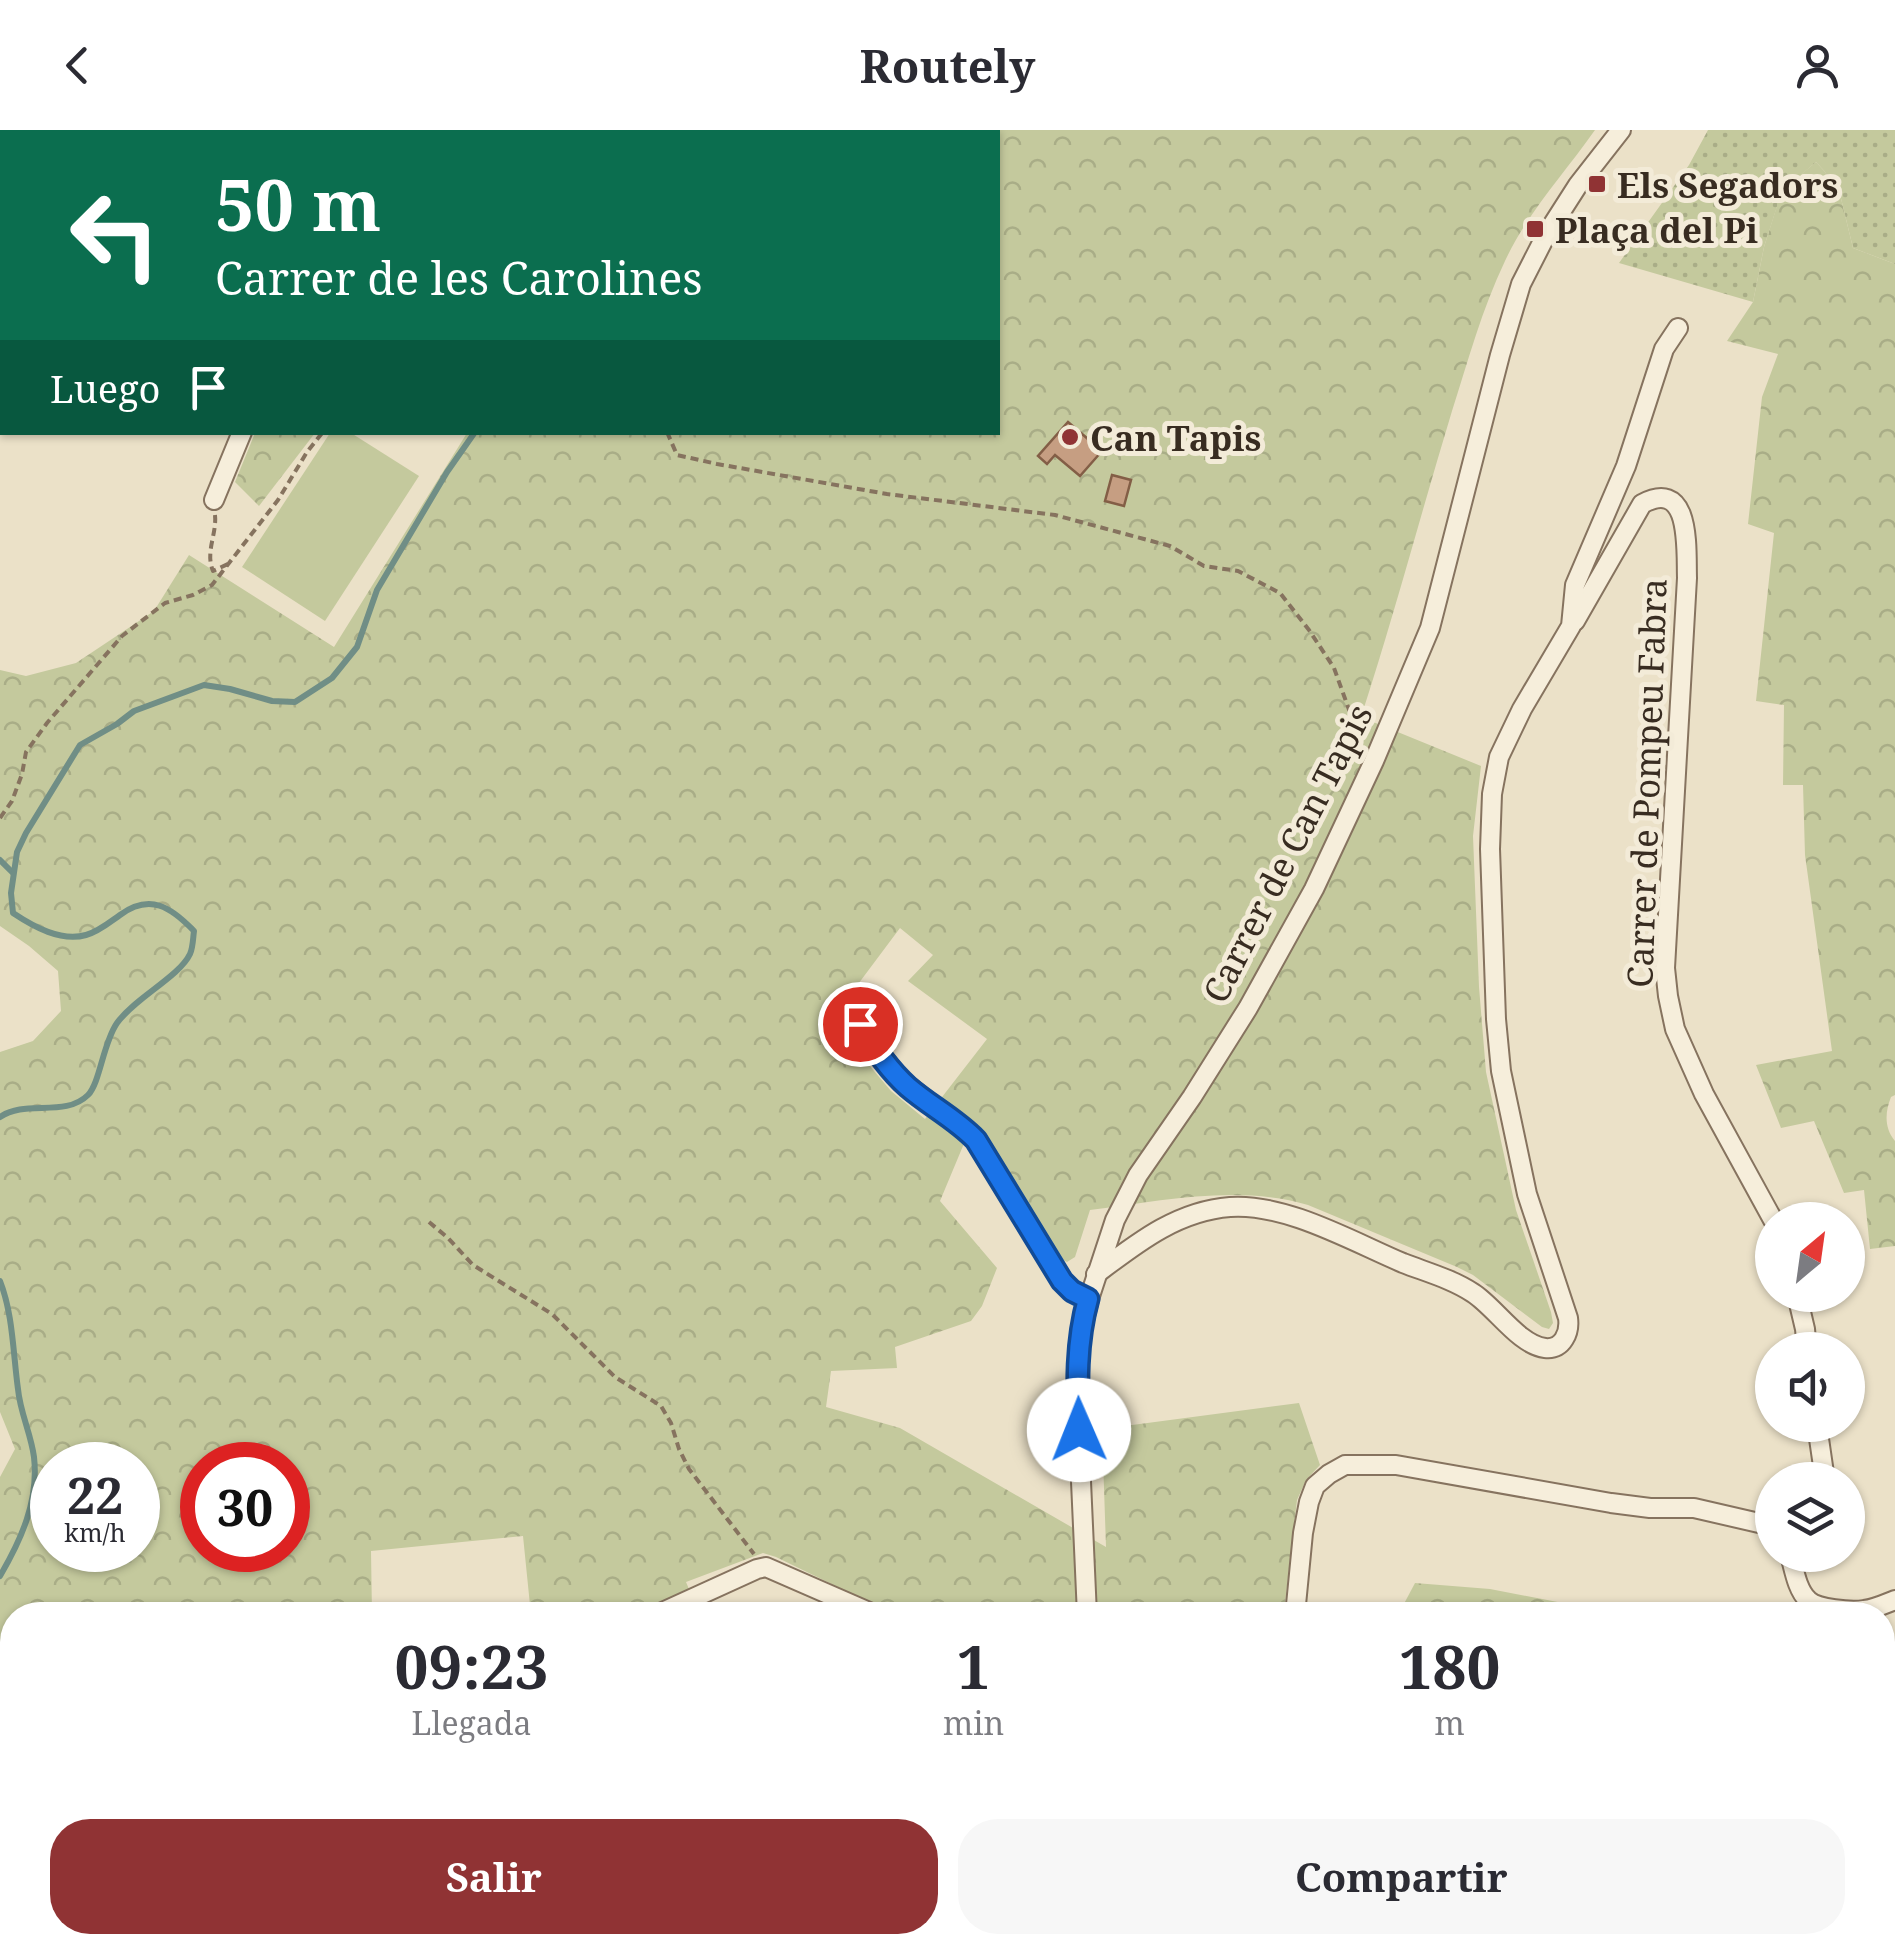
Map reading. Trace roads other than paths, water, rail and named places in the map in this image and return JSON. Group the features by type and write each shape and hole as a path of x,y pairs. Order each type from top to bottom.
{"street":[{"name":"Carrer de Can Tapis","path":"1086,1602 1077,1392 1080,1337 1088,1299 1115,1220 1138,1175 1248,1008 1314,889 1374,760 1430,628 1521,284 1578,185 1621,130"},
{"path":"1096,1274 1176,1220 1234,1206 1258,1208 1316,1226 1460,1286 1541,1348 1558,1346 1564,1339 1569,1329 1568,1318 1528,1194 1501,1071 1490,849 1492,794 1499,757 1571,626 1575,585 1626,466 1656,368 1678,328"},
{"path":"214,500 241,435"},
{"name":"Carrer de Pompeu Fabra","path":"1571,626 1642,504 1663,498 1672,502 1685,522 1686,578 1665,968 1668,996 1675,1029 1704,1094 1763,1202"},
{"path":"849,1007 900,1079 976,1140 1062,1281 1088,1299"},
{"path":"1296,1602 1309,1502 1315,1486 1345,1465 1396,1465 1611,1503 1694,1508 1755,1522"},
{"path":"684,1602 757,1568 766,1568 846,1602"},
{"path":"1794,1572 1811,1602"}],"waterway":[{"path":"0,1117 21,1109 68,1106 88,1095 117,1023 176,971 192,949 194,931 177,915 151,904 131,908 95,932 77,937 48,932 13,913 11,893 17,852 80,745 134,711 204,685 272,701 295,702 332,678 357,647 377,590 473,435"},
{"path":"0,860 13,873"},
{"path":"0,1281 35,1473 27,1520 0,1576"}],"place":[{"name":"Els Segadors","path":"1597,184"},
{"name":"Plaça del Pi","path":"1535,229"},
{"name":"Can Tapis","path":"1070,437"}]}
